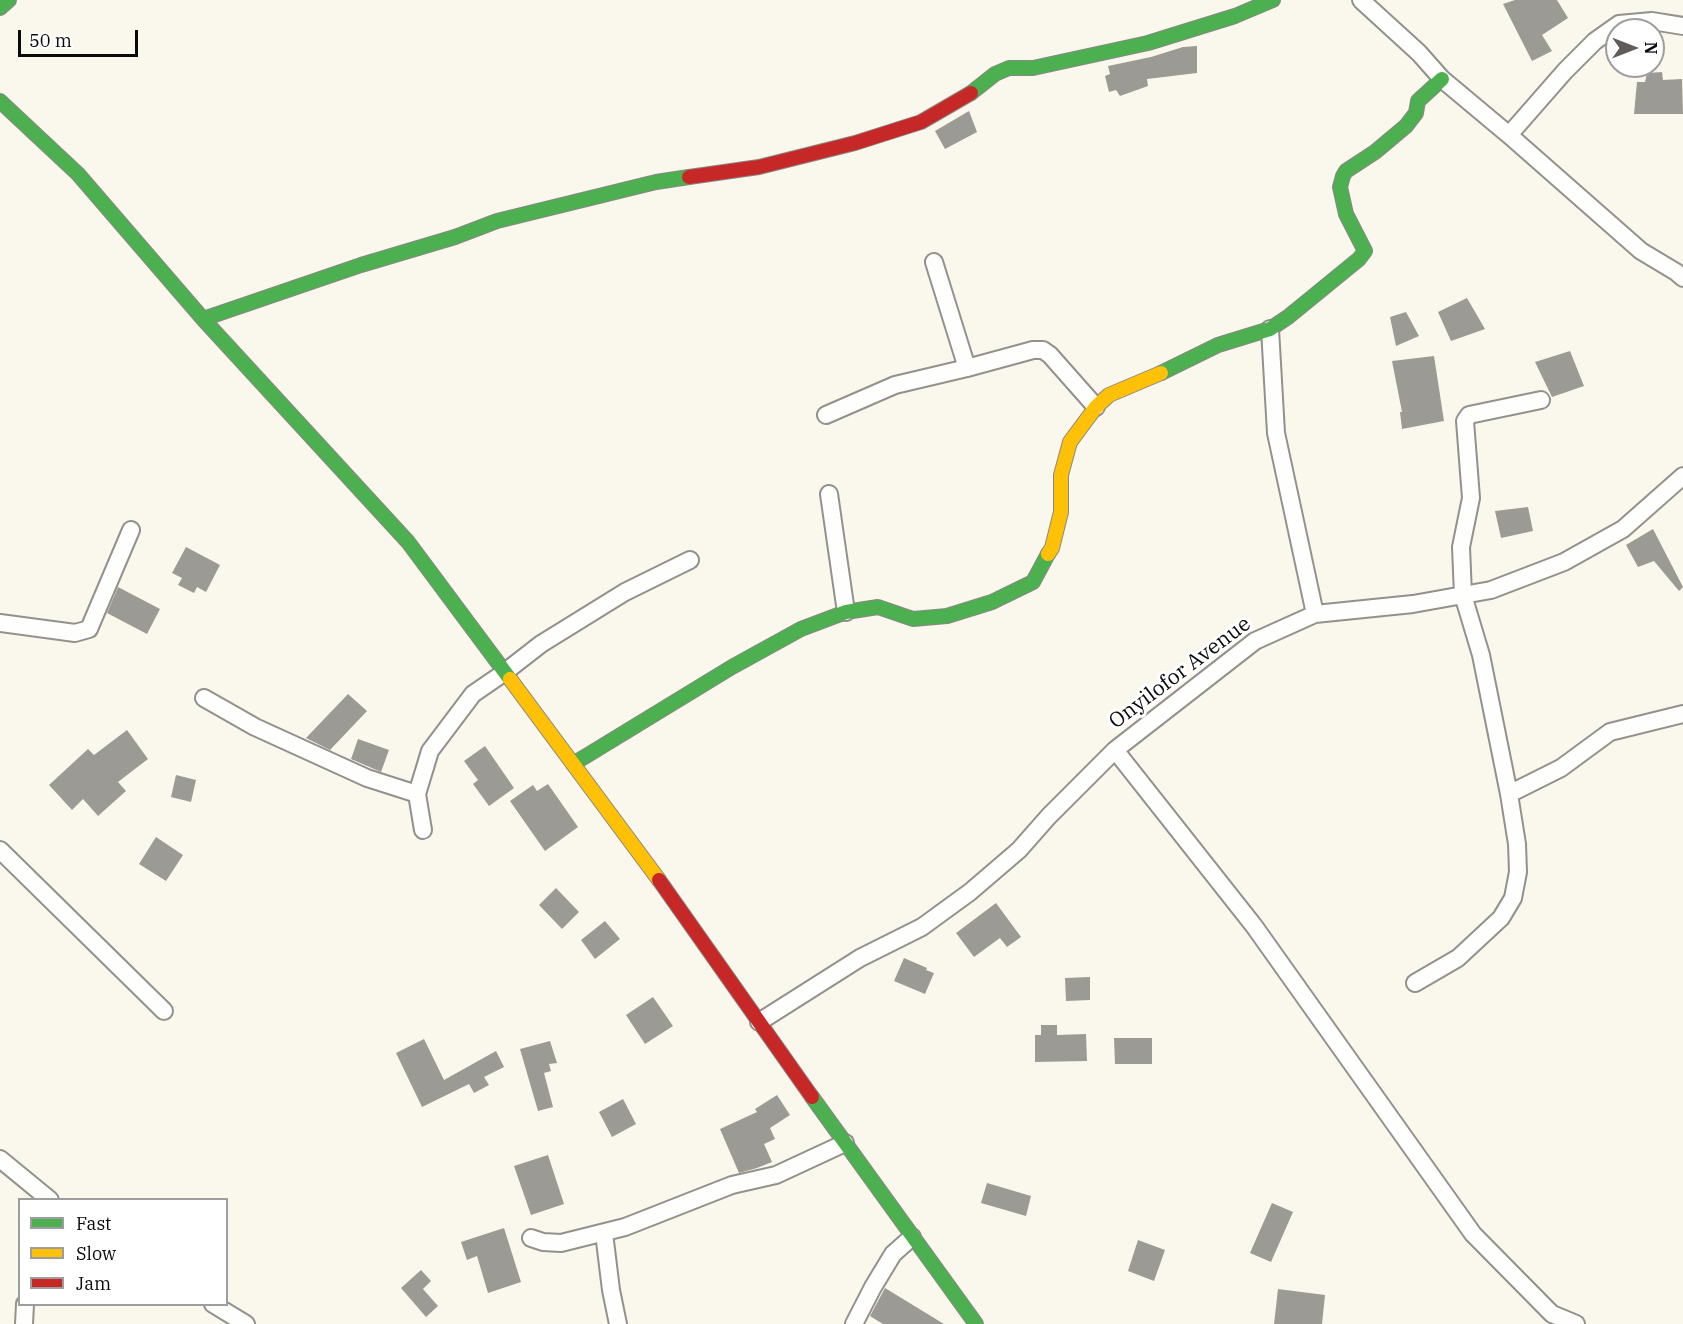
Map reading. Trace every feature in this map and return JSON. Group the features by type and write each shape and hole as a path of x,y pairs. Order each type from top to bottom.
{"street":[{"path":"0,8 9,0"},
{"path":"203,319 498,221 656,182 759,167 855,143 921,122 966,96 995,74 1009,68 1033,68 1148,43 1235,16 1273,0"},
{"path":"1361,0 1419,53 1442,79 1641,251 1683,278"},
{"path":"1509,135 1565,70 1595,41 1619,24 1652,21 1683,26"},
{"path":"573,764 801,629 846,612 878,607 913,619 947,616 992,602 1033,582 1052,548 1057,530 1061,512 1061,475 1070,442 1096,407 1109,395 1147,380 1218,345 1270,329 1359,260 1365,251 1346,214 1340,187 1343,176 1346,171 1375,152 1406,126 1416,113 1418,101 1442,79"},
{"path":"0,101 78,174 203,319 408,542 657,877 976,1324"},
{"path":"934,262 966,368"},
{"path":"1270,329 1276,433 1315,614"},
{"path":"826,415 895,385 1033,350 1043,350 1050,356 1096,407"},
{"path":"1415,983 1458,958 1501,918 1513,898 1518,872 1517,844 1509,794 1481,656 1463,595 1461,547 1471,498 1465,421 1469,415 1541,400"},
{"name":"Onyilofor Avenue","path":"759,1022 860,958 922,927 970,892 1019,850 1049,816 1115,750 1255,641 1315,614 1413,604 1491,590 1564,562 1623,529 1683,476"},
{"path":"829,494 846,612"},
{"path":"0,623 75,633 88,629 131,530"},
{"path":"423,830 417,794 430,751 473,694 541,644 625,592 690,560"},
{"path":"204,698 255,726 368,778 417,794"},
{"path":"1509,794 1561,768 1610,732 1683,714"},
{"path":"1115,750 1254,926 1473,1234 1552,1314 1576,1324"},
{"path":"0,850 164,1011"},
{"path":"531,1238 543,1242 561,1243 625,1227 732,1185 776,1175 845,1143"},
{"path":"0,1159 48,1198"},
{"path":"604,1233 610,1290 618,1324"},
{"path":"854,1324 893,1254 912,1237"},
{"path":"24,1324 25,1306"},
{"path":"215,1306 246,1324"}],"building":[{"path":"1515,0 1557,0 1568,18 1542,35 1552,51 1532,61 1503,4"},
{"path":"1197,46 1197,73 1147,79 1148,86 1120,96 1116,90 1109,92 1105,76 1110,74 1108,66 1151,57 1183,47"},
{"path":"1646,78 1682,79 1683,114 1634,114 1637,82 1645,82"},
{"path":"969,111 977,132 945,149 935,131"},
{"path":"1467,298 1485,329 1451,341 1438,312"},
{"path":"1406,312 1419,336 1396,346 1390,317"},
{"path":"1570,351 1584,386 1552,397 1535,362"},
{"path":"1434,356 1444,421 1402,429 1400,412 1402,412 1392,361"},
{"path":"1528,507 1533,531 1501,538 1495,511"},
{"path":"1653,529 1683,587 1679,591 1654,561 1638,567 1626,545"},
{"path":"186,547 220,565 206,592 197,587 194,593 178,585 182,578 172,573"},
{"path":"118,587 160,609 147,634 107,613"},
{"path":"348,694 367,711 330,750 306,738"},
{"path":"127,730 148,759 118,782 126,791 98,816 83,799 72,810 49,785 88,749 94,755"},
{"path":"358,739 389,750 381,772 351,759"},
{"path":"485,746 514,788 489,806 473,784 478,780 464,761"},
{"path":"176,775 196,780 191,802 171,797"},
{"path":"548,784 578,827 545,851 510,801 533,785 537,791"},
{"path":"156,837 183,855 166,881 139,864"},
{"path":"556,888 579,912 562,929 539,905"},
{"path":"996,903 1021,937 1007,947 1000,938 974,957 956,933"},
{"path":"605,921 620,939 595,959 581,940"},
{"path":"904,958 934,973 925,994 894,981"},
{"path":"1090,977 1090,1000 1066,1001 1065,978"},
{"path":"653,997 673,1026 645,1044 626,1015"},
{"path":"1041,1025 1057,1025 1057,1035 1086,1034 1087,1061 1035,1062 1035,1035 1041,1035"},
{"path":"1114,1038 1152,1038 1152,1064 1115,1064"},
{"path":"424,1039 444,1080 496,1051 504,1067 484,1077 489,1085 474,1093 469,1084 422,1107 396,1053"},
{"path":"550,1041 557,1063 549,1064 551,1071 544,1073 553,1107 538,1111 520,1049"},
{"path":"777,1095 790,1115 770,1128 775,1139 764,1144 772,1162 739,1173 720,1129 757,1112 755,1109"},
{"path":"623,1099 636,1124 612,1137 599,1112"},
{"path":"548,1155 564,1204 531,1215 514,1166"},
{"path":"987,1183 1031,1196 1026,1216 981,1203"},
{"path":"1272,1203 1293,1212 1271,1262 1250,1253"},
{"path":"504,1228 521,1282 488,1293 477,1256 467,1260 461,1242"},
{"path":"1138,1240 1165,1250 1154,1281 1128,1271"},
{"path":"421,1270 431,1281 423,1289 438,1306 426,1317 401,1288"},
{"path":"885,1288 944,1324 883,1324 870,1316"},
{"path":"1278,1289 1325,1295 1322,1324 1274,1324"}],"traffic: fast":[{"path":"0,8 9,0"},
{"path":"971,93 995,74 1009,68 1033,68 1148,43 1235,16 1273,0"},
{"path":"1161,373 1218,345 1270,329 1359,259 1365,251 1346,214 1340,187 1343,176 1346,171 1375,152 1406,126 1416,113 1418,101 1442,79"},
{"path":"0,101 78,174 203,319 408,542 510,679"},
{"path":"203,319 361,265 455,237 497,221 656,182 689,177"},
{"path":"573,764 732,667 801,629 846,612 878,607 913,619 947,616 992,602 1033,582 1048,554"},
{"path":"812,1097 976,1324"}],"traffic: slow":[{"path":"1048,554 1052,548 1061,512 1061,475 1070,442 1096,407 1109,395 1161,373"},
{"path":"510,679 659,880"}],"traffic: jam":[{"path":"689,177 759,167 855,143 921,122 971,93"},
{"path":"659,880 812,1097"}]}
